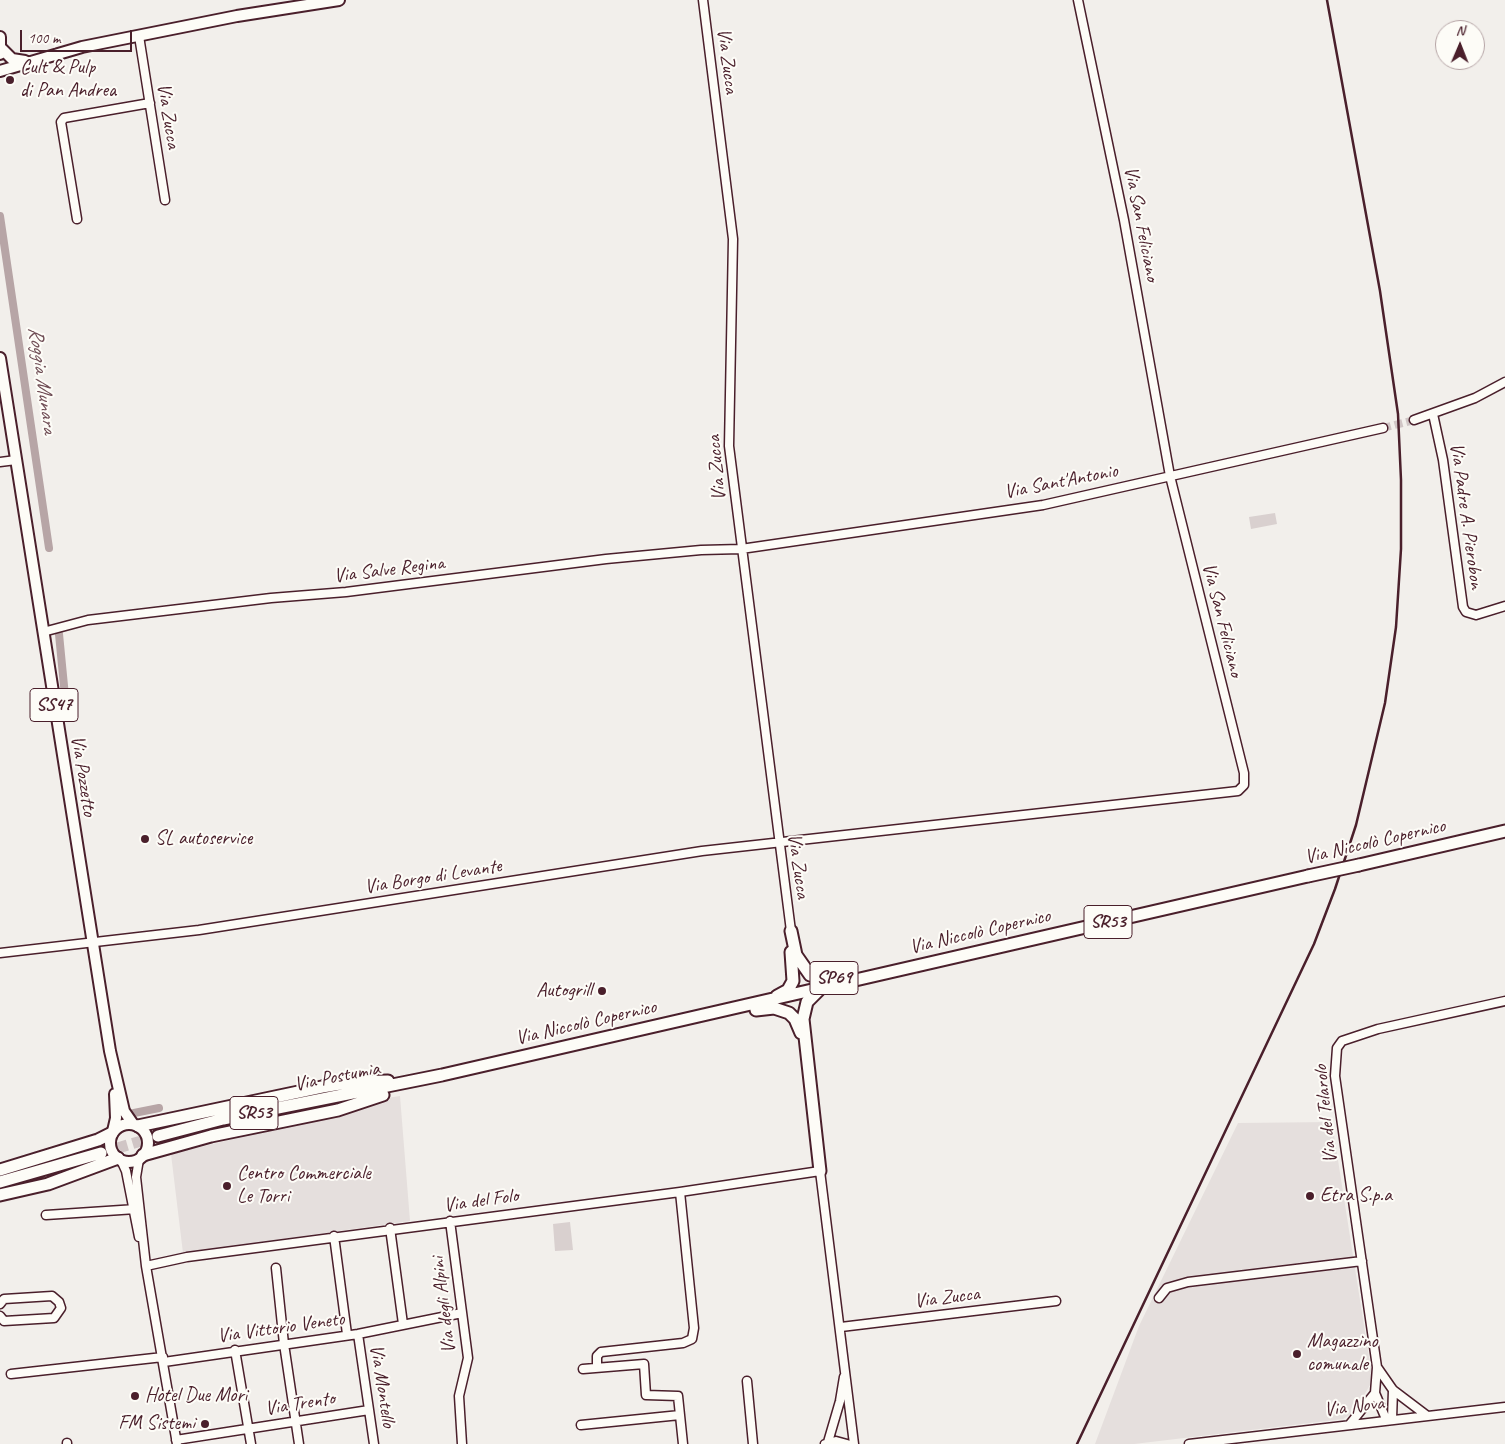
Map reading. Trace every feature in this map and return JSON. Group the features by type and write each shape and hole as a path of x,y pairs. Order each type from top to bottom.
{"highway":[{"name":"Via Niccolò Copernico","path":"464,1070 1505,831"},
{"name":"SP69","path":"790,931 800,962 810,975 815,978 822,979 872,970 908,968"},
{"name":"SP69","path":"769,1000 788,990 793,981 790,931"},
{"name":"SP69","path":"820,1171 804,1044 804,1007 810,998 823,988"},
{"name":"SP69","path":"692,1018 727,1016 766,1008 782,1009 795,1019 804,1044"},
{"name":"Via Postumia","path":"158,1136 223,1119 464,1070"},
{"path":"136,1125 352,1082 442,1076"},
{"path":"141,1157 203,1138 338,1110 442,1076"},
{"path":"0,1170 98,1140 113,1132"},
{"path":"0,1182 101,1153"},
{"path":"0,1196 48,1184 120,1159"}],"main road":[{"path":"0,71 31,60 82,47 238,16 339,0"},
{"path":"0,37 1,52 12,59 31,60"},
{"name":"Via Pozzetto","path":"0,358 110,1051 116,1104 113,1132"},
{"name":"Via Pozzetto","path":"110,1051 124,1111 136,1125"},
{"path":"113,1132 124,1124 136,1125"},
{"name":"SS47","path":"136,1125 147,1139 141,1157"},
{"name":"SS47","path":"113,1132 111,1150 120,1159"},
{"path":"120,1159 128,1162 141,1157"}],"street":[{"name":"Via Zucca","path":"703,0 733,239 729,446 790,931"},
{"name":"Via San Feliciano","path":"778,844 994,816 1238,791 1244,786 1244,773 1170,476 1124,220 1078,0"},
{"name":"Via Zucca","path":"139,36 165,200"},
{"path":"77,219 61,122 64,118 150,103"},
{"path":"1414,420 1475,398 1505,382"},
{"name":"Via Padre A. Pierobon","path":"1433,414 1448,495 1463,607 1466,612 1476,615 1505,606"},
{"name":"Via Sant'Antonio","path":"741,549 1043,506 1383,428"},
{"path":"0,462 16,460"},
{"name":"Via Salve Regina","path":"43,632 88,620 271,598 346,592 606,559 701,550 741,549"},
{"name":"Via Borgo di Levante","path":"0,953 93,944 218,928 702,850 778,844"},
{"name":"Via del Telarolo","path":"1377,1367 1335,1076 1336,1048 1342,1041 1378,1029 1505,1001"},
{"path":"137,1209 136,1177 141,1157"},
{"path":"120,1159 126,1171 137,1209 176,1442"},
{"name":"Via del Folo","path":"146,1266 187,1257 390,1228 680,1192 820,1171"},
{"name":"SP69","path":"820,1171 841,1327 854,1444"},
{"path":"597,1367 597,1356 601,1352 683,1343 692,1339 694,1328 680,1192"},
{"path":"46,1215 137,1209"},
{"name":"Via degli Alpini","path":"450,1221 468,1358 459,1396 462,1444"},
{"path":"390,1228 403,1324"},
{"name":"Via Montello","path":"334,1236 347,1334"},
{"path":"1159,1298 1167,1288 1188,1282 1362,1261"},
{"path":"276,1268 284,1344 299,1444"},
{"path":"0,1304 4,1299 52,1296 59,1302 61,1308 54,1318 4,1321 0,1316"},
{"name":"Via Zucca","path":"841,1327 1056,1301"},
{"name":"Via Vittorio Veneto","path":"11,1374 163,1359 358,1334 462,1313"},
{"name":"Via Montello","path":"358,1334 374,1444"},
{"path":"235,1350 251,1444"},
{"path":"583,1369 644,1364 646,1395 677,1395 683,1444"},
{"path":"1377,1367 1392,1390 1426,1415"},
{"path":"1377,1367 1375,1393 1389,1419"},
{"name":"SP69","path":"846,1368 840,1401 827,1443 836,1441 847,1444"},
{"path":"747,1381 753,1444"},
{"path":"1389,1419 1392,1390"},
{"path":"1350,1424 1375,1393"},
{"name":"Via Nova","path":"1189,1444 1389,1419 1505,1407"},
{"name":"Via Trento","path":"176,1442 296,1420 370,1410"},
{"path":"581,1425 680,1415"}],"shaded area":[{"path":"1275,513 1277,524 1251,529 1249,517"},
{"path":"400,1096 410,1221 183,1253 171,1154 343,1113 380,1099"},
{"path":"1332,1122 1371,1370 1370,1385 1354,1412 1343,1419 1134,1444 1095,1444 1139,1326 1238,1123"},
{"path":"570,1222 573,1250 555,1251 553,1224"}],"waterway":[{"name":"Roggia Munara","path":"0,216 49,548"},
{"name":"Roggia Munara","path":"59,634 67,717"},
{"name":"Roggia Munara","path":"134,1113 159,1108"}],"tunnel":[{"path":"1383,428 1414,420"},
{"path":"101,1153 158,1136"}],"railway":[{"path":"1077,1444 1314,944 1356,825 1385,703 1396,627 1401,549 1401,480 1398,414 1380,291 1327,0"}],"place":[{"name":"Cult & Pulp di Pan Andrea","path":"10,80"},
{"name":"SL autoservice","path":"145,839"},
{"name":"Autogrill","path":"602,991"},
{"name":"Centro Commerciale Le Torri","path":"227,1186"},
{"name":"Etra S.p.a","path":"1310,1196"},
{"name":"Magazzino comunale","path":"1297,1354"},
{"name":"Hotel Due Mori","path":"135,1396"},
{"name":"FM Sistemi","path":"205,1424"}]}
